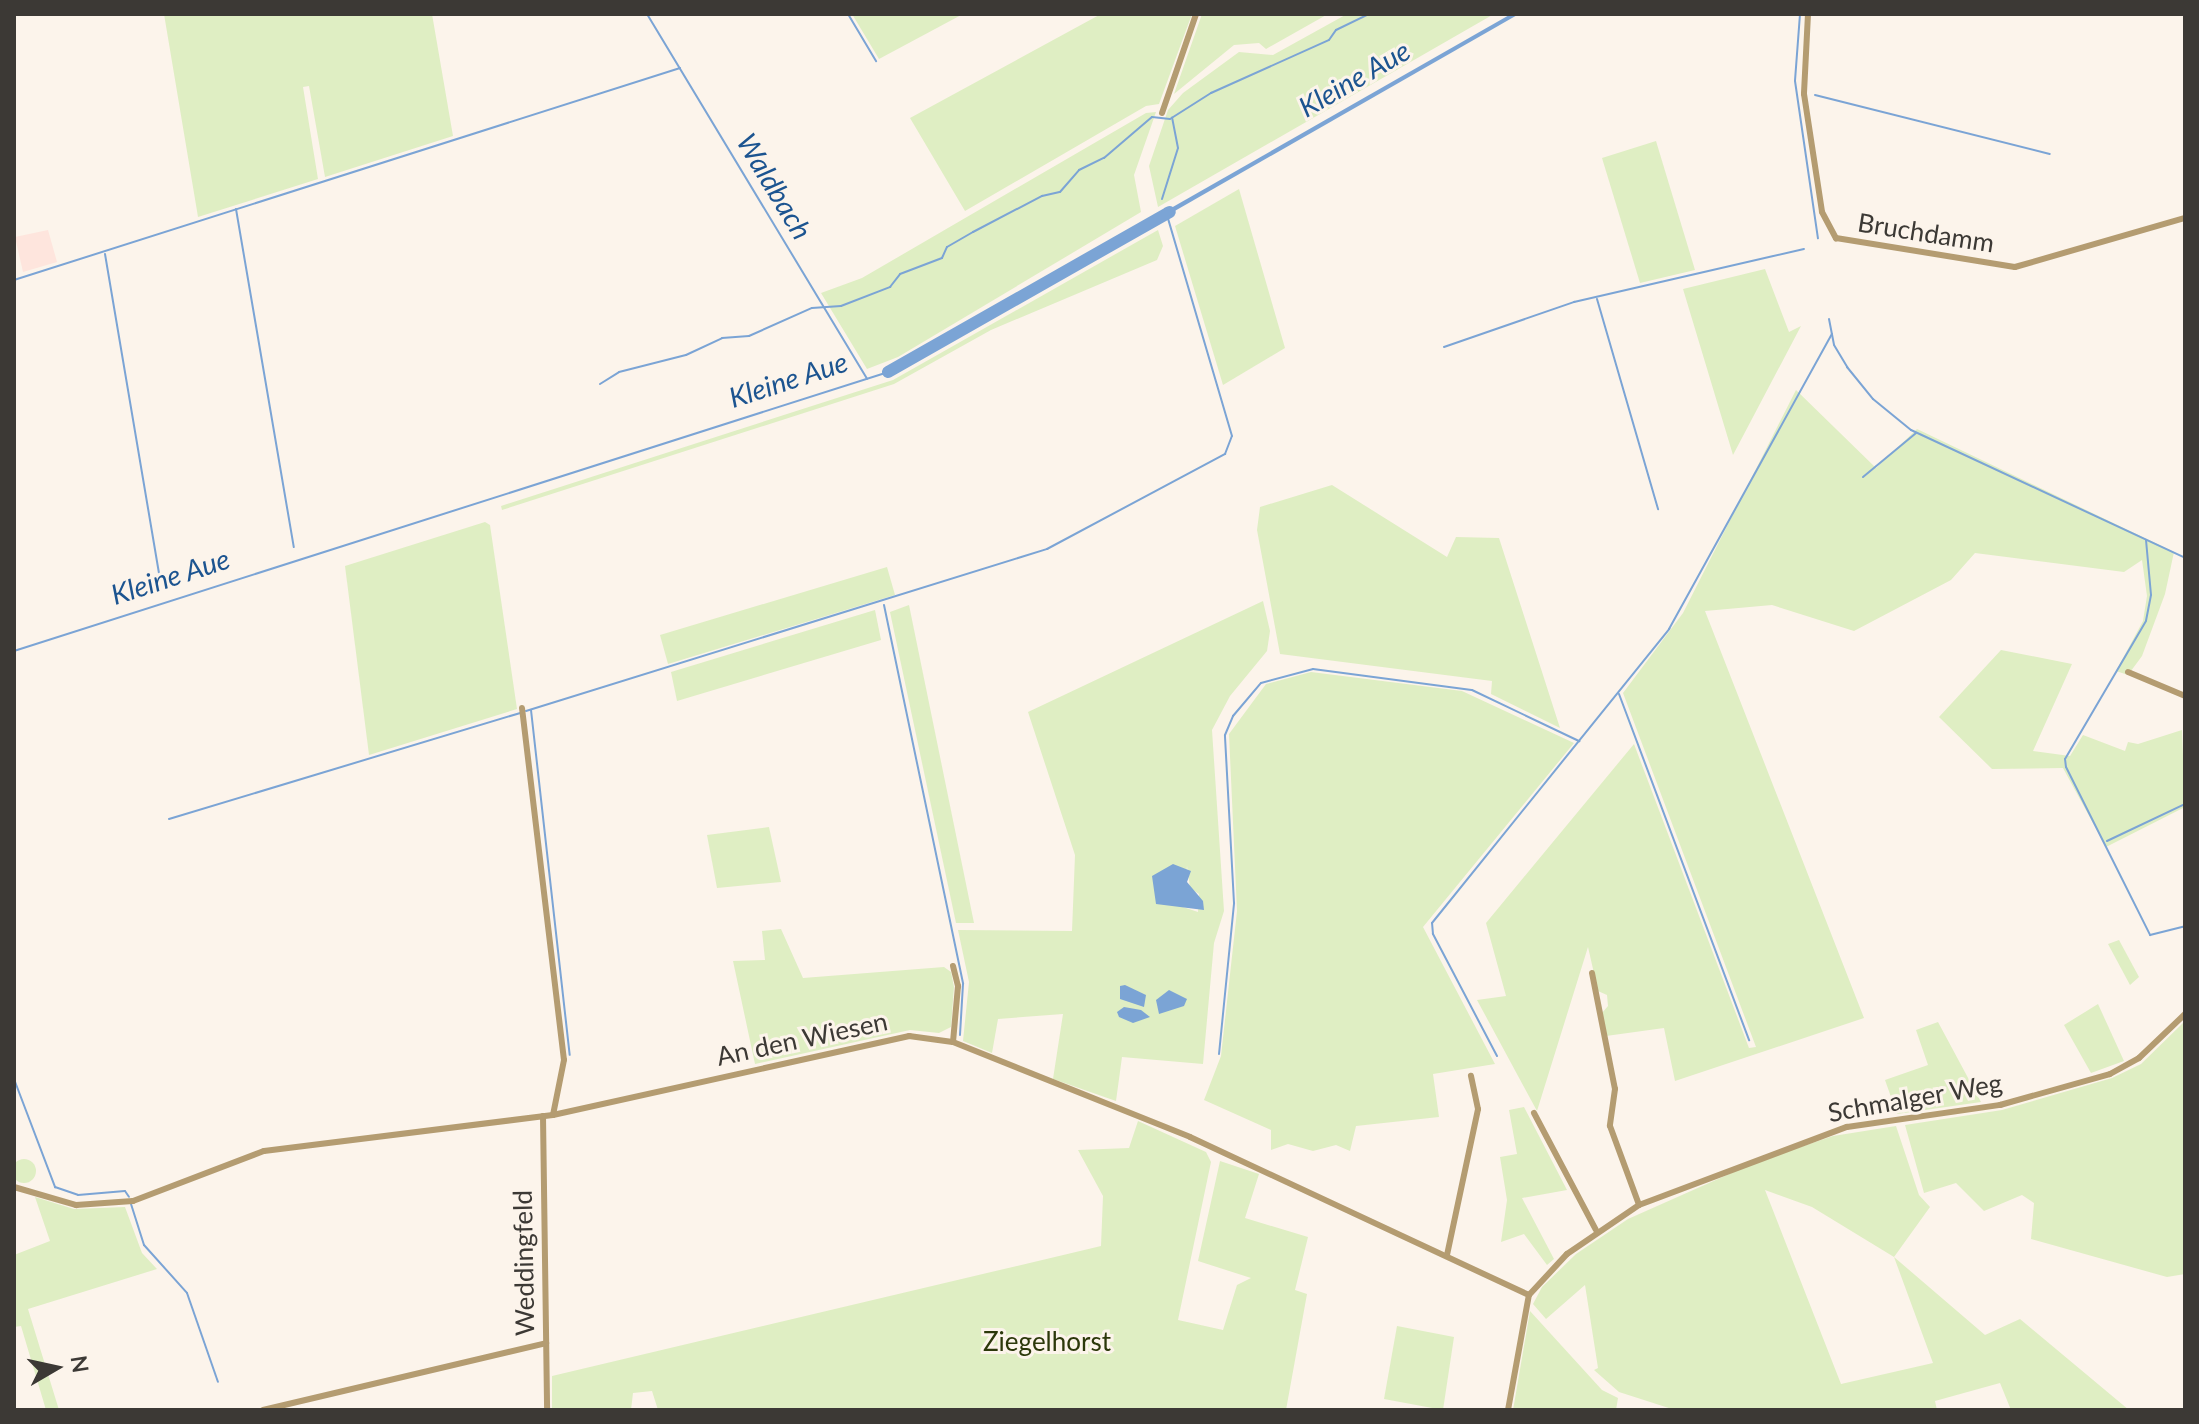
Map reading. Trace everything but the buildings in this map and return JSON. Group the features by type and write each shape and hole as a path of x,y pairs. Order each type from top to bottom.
{"street":[{"path":"1162,113 1196,14"},
{"name":"Bruchdamm","path":"1808,14 1805,96 1822,212 1836,238 2015,267 2185,218"},
{"path":"2128,672 2185,696"},
{"path":"522,708 564,1060 553,1115"},
{"path":"953,966 958,986 953,1042"},
{"path":"1592,973 1615,1089 1610,1126 1639,1205"},
{"name":"Schmalger Weg","path":"1529,1295 1596,1230 1639,1205 1847,1127 2000,1105 2110,1074 2139,1058 2185,1014"},
{"name":"An den Wiesen","path":"14,1187 76,1205 130,1201 264,1151 553,1115 909,1036 953,1042 1190,1137 1447,1255"},
{"path":"1471,1076 1478,1109 1447,1255 1529,1295 1508,1410"},
{"path":"1534,1113 1596,1230"},
{"name":"Weddingfeld","path":"543,1116 547,1410"},
{"path":"263,1410 546,1343"}],"shaded area":[{"path":"48,230 57,262 23,272 15,237"}],"green space":[{"path":"164,14 432,14 453,136 325,177 309,86 303,87 318,179 198,217"},
{"path":"852,14 963,14 879,59"},
{"path":"1101,14 1192,14 1159,104 1146,106 965,211 910,118"},
{"path":"1202,14 1328,14 1266,49 1259,43 1234,45 1174,94"},
{"path":"1347,14 1494,14 1158,207 1149,166 1168,110 1183,93 1239,52 1273,55"},
{"path":"1156,112 1134,175 1141,212 898,357 867,369 821,293 862,278 1146,113"},
{"path":"1656,141 1695,270 1640,283 1602,158"},
{"path":"1239,189 1285,348 1223,385 1175,226"},
{"path":"1158,230 1163,246 1157,260 991,330 894,384 502,510 501,506 893,380"},
{"path":"1765,269 1789,332 1801,326 1733,455 1683,289"},
{"path":"1796,390 1876,468 1917,429 2174,552 2165,594 2142,656 2128,675 2116,671 2143,621 2147,596 2142,560 2124,572 1975,553 1951,580 1854,631 1772,605 1705,611 1864,1018 1675,1081 1664,1028 1606,1036 1602,1013 1608,1006 1607,995 1598,991 1588,947 1537,1111 1477,1000 1506,996 1486,923 1634,744 1749,1048 1756,1047 1623,693 1683,613"},
{"path":"1332,485 1447,557 1456,537 1499,538 1560,728 1491,694 1492,681 1280,654 1257,530 1260,507"},
{"path":"485,522 490,525 517,709 369,755 345,566"},
{"path":"887,567 895,595 668,664 660,635"},
{"path":"1263,601 1270,631 1267,651 1230,696 1212,730 1224,911 1214,943 1203,1064 1122,1057 1116,1101 1053,1079 1063,1014 998,1019 992,1053 963,1041 969,982 958,930 1072,931 1075,855 1028,712","holes":["1187,866 1190,888 1199,894 1198,912 1183,907"]},
{"path":"909,605 974,923 956,923 890,612"},
{"path":"875,610 881,640 677,701 671,672"},
{"path":"2001,650 2072,664 2033,751 2070,756 2083,735 2125,751 2128,742 2138,744 2182,730 2185,807 2106,847 2063,768 1992,769 1939,717"},
{"path":"1311,672 1462,691 1574,743 1423,927 1495,1064 1433,1074 1439,1117 1356,1126 1350,1151 1336,1145 1313,1151 1288,1144 1271,1150 1271,1130 1204,1100 1221,1056 1237,911 1229,734 1266,684"},
{"path":"769,827 781,882 717,888 707,835"},
{"path":"781,929 803,978 944,967 951,972 954,987 951,1027 939,1033 910,1030 755,1064 733,961 765,960 762,931"},
{"path":"2119,940 2139,977 2130,985 2108,944"},
{"path":"2098,1004 2124,1061 2091,1073 2064,1025"},
{"path":"2185,1021 2185,1274 2167,1277 2031,1239 2034,1203 2022,1195 1984,1211 1956,1183 1924,1193 1905,1125 2002,1110 2112,1078 2141,1064"},
{"path":"1938,1022 1981,1102 1897,1114 1885,1080 1928,1065 1916,1030"},
{"path":"1524,1107 1567,1190 1522,1198 1554,1259 1547,1265 1524,1234 1501,1242 1507,1200 1500,1157 1517,1154 1509,1110"},
{"name":"Ziegelhorst","path":"1138,1121 1206,1152 1211,1162 1178,1320 1223,1330 1237,1285 1251,1278 1198,1261 1220,1161 1259,1174 1245,1218 1308,1237 1295,1290 1307,1294 1286,1410 658,1410 652,1391 633,1393 631,1410 552,1410 552,1376 1101,1246 1103,1196 1078,1150 1129,1148"},
{"path":"1896,1126 1919,1195 1930,1207 1894,1257 1985,1335 2020,1319 2129,1410 2011,1410 2000,1383 1935,1401 1937,1410 1675,1410 1619,1392 1594,1370 1598,1368 1585,1285 1546,1319 1533,1304 1542,1287 1576,1254 1628,1219 1754,1163 1833,1136","holes":["1765,1190 1812,1207 1894,1257 1933,1363 1841,1384"]},
{"path":"24,1159 33,1162 36,1171 33,1180 24,1183 15,1180 12,1171 15,1162"},
{"path":"35,1197 74,1209 125,1207 142,1253 157,1269 28,1309 59,1410 46,1410 21,1326 14,1327 14,1255 50,1241"},
{"path":"1530,1311 1602,1390 1618,1398 1616,1410 1513,1410"},
{"path":"1397,1326 1454,1337 1443,1410 1384,1399"}],"water":[{"path":"1511,14 1519,14 1159,220 1157,216"},
{"path":"1173,864 1191,871 1187,882 1203,901 1204,910 1156,904 1152,876"},
{"path":"1125,985 1146,995 1144,1007 1120,999 1120,986"},
{"path":"1169,990 1187,999 1184,1006 1159,1014 1156,1000"},
{"path":"1124,1007 1141,1010 1150,1017 1133,1023 1119,1017 1117,1012"}],"waterway":[{"name":"Waldbach","path":"647,14 867,379"},
{"path":"848,14 876,61"},
{"path":"600,384 619,372 686,355 722,338 749,336 812,308 841,306 890,287 900,274 942,258 947,247 973,232 1042,196 1060,192 1079,170 1104,158 1152,117 1170,119 1211,93 1329,40 1336,30 1369,14"},
{"path":"1800,14 1795,81 1818,238"},
{"path":"14,280 680,68"},
{"path":"1815,95 2050,154"},
{"path":"1162,199 1178,148 1172,118"},
{"path":"236,209 294,547"},
{"path":"526,711 1047,549 1225,454 1232,436 1165,209"},
{"name":"Kleine Aue","path":"888,372 1170,212"},
{"path":"1444,347 1574,302 1804,249"},
{"path":"105,254 159,572"},
{"path":"1597,299 1658,509"},
{"path":"1829,319 1834,345 1847,367 1873,399 1911,430 2185,558"},
{"path":"1497,1056 1433,934 1432,923 1669,629 1832,334"},
{"name":"Kleine Aue","path":"14,651 888,372"},
{"path":"1863,477 1916,433"},
{"path":"2146,540 2151,595 2146,621 2065,759 2066,767 2150,935 2185,926"},
{"path":"884,605 963,984 960,1035"},
{"path":"1219,1054 1234,903 1225,735 1233,716 1261,683 1313,669 1472,690 1579,741"},
{"path":"1619,694 1749,1040"},
{"path":"531,710 570,1055"},
{"path":"169,819 520,713"},
{"path":"2107,841 2185,804"},
{"path":"14,1079 55,1187 78,1195 125,1191 129,1197"},
{"path":"131,1204 144,1245 187,1293 218,1382"}]}
